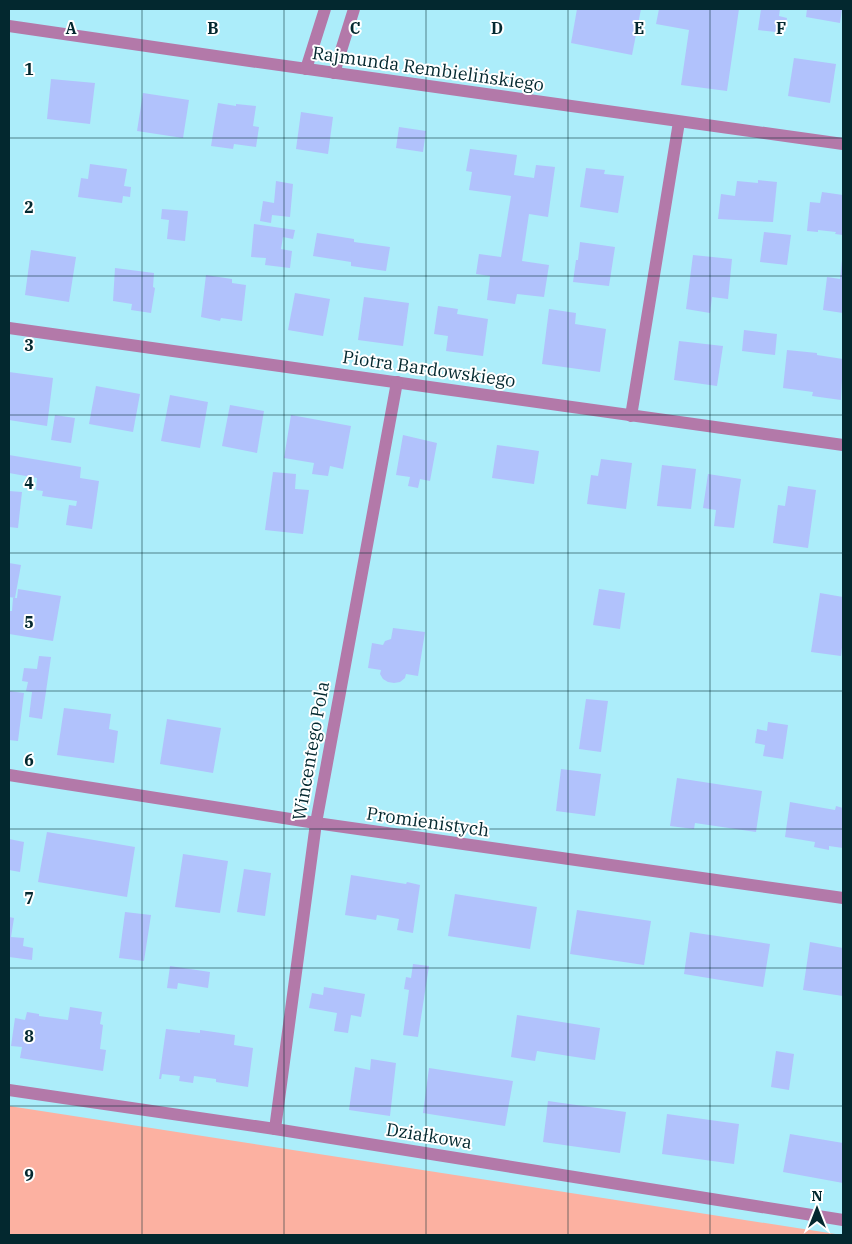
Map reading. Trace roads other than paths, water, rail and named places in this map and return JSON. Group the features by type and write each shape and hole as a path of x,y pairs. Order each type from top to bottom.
{"street":[{"path":"306,69 325,9"},
{"path":"334,73 354,9"},
{"name":"Rajmunda Rembielińskiego","path":"9,26 843,144"},
{"path":"631,416 679,122"},
{"name":"Piotra Bardowskiego","path":"9,328 843,445"},
{"name":"Wincentego Pola","path":"275,1129 316,823 398,382"},
{"name":"Promienistych","path":"9,775 316,823 843,898"},
{"name":"Działkowa","path":"9,1090 275,1129 843,1220"}]}
